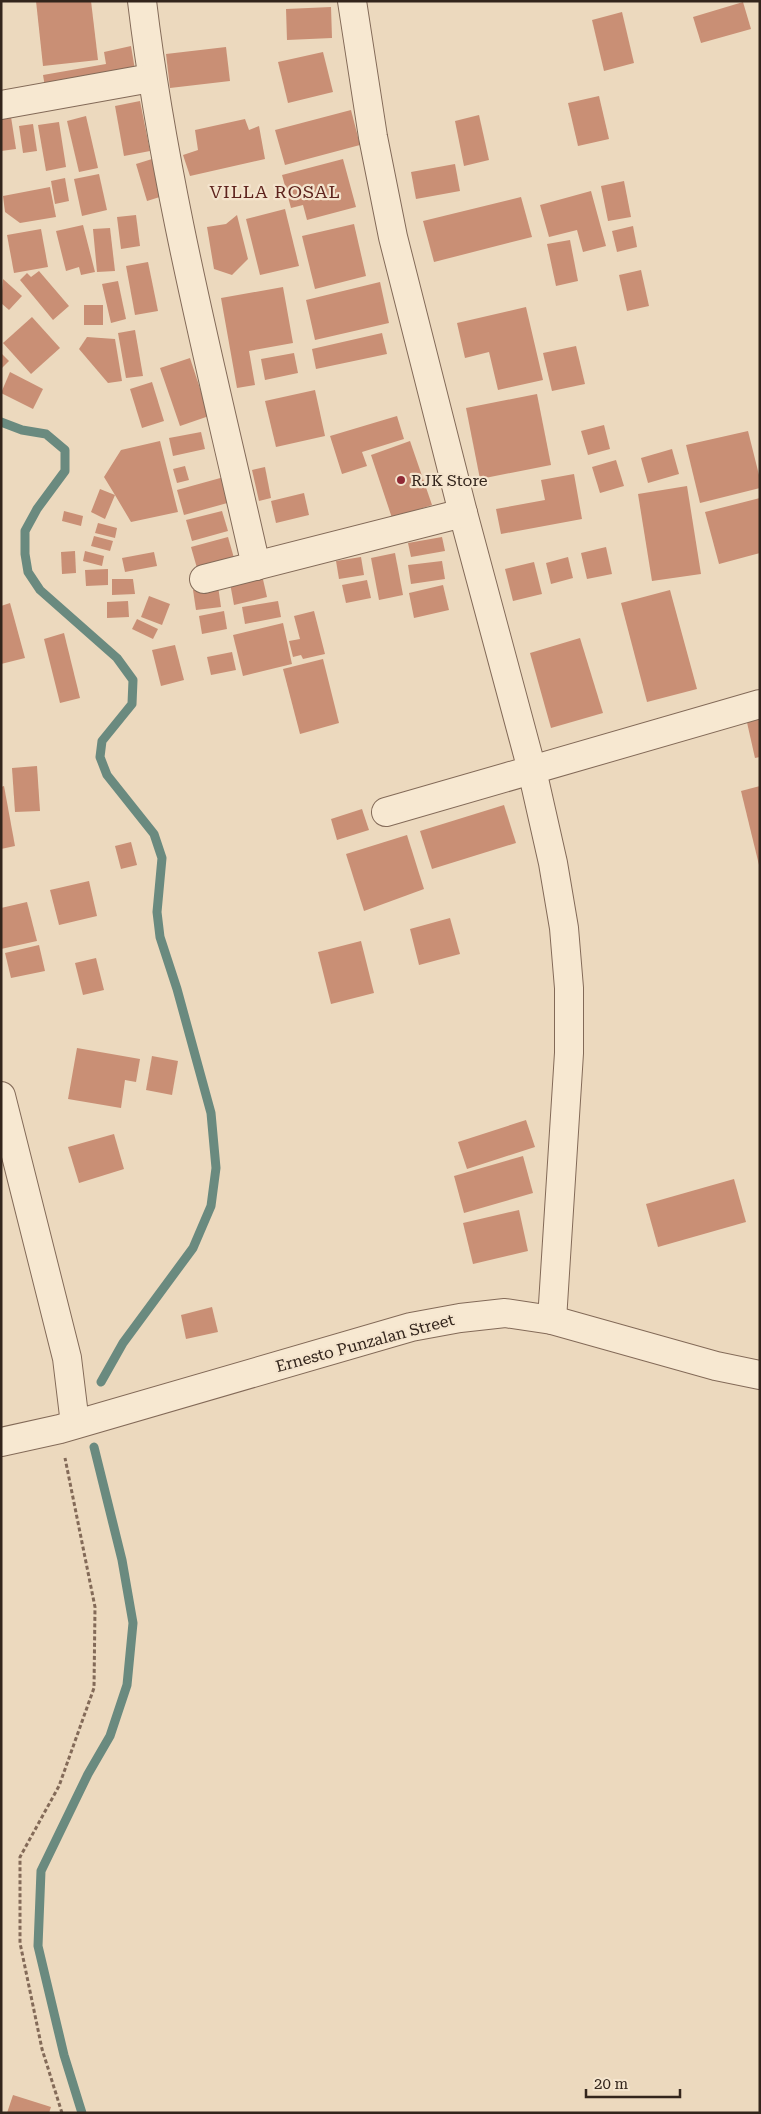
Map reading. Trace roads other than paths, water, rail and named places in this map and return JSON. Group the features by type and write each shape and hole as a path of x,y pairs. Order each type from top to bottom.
{"street":[{"path":"142,1 151,78 168,172 256,566"},
{"path":"352,1 373,137 392,237 532,770 564,928 569,988 569,1053 552,1320"},
{"path":"1,105 151,78"},
{"path":"204,579 463,513"},
{"path":"386,812 760,704"},
{"path":"1,1096 67,1358 68,1426"},
{"name":"Ernesto Punzalan Street","path":"1,1442 68,1426 411,1327 460,1318 505,1313 552,1320 716,1366 760,1375"}],"waterway":[{"path":"1,422 22,430 46,434 65,450 65,471 37,509 25,531 25,554 28,572 40,590 117,658 133,680 132,704 102,741 100,757 107,775 154,834 162,858 157,912 160,937 177,989 211,1113 216,1168 211,1206 193,1248 123,1343 101,1382"},
{"path":"82,2113 64,2055 38,1946 41,1871 88,1774 110,1736 127,1685 133,1623 122,1560 94,1447"}],"place":[{"name":"RJK Store","path":"401,480"}],"district":[{"name":"VILLA ROSAL","path":"275,191"}]}
